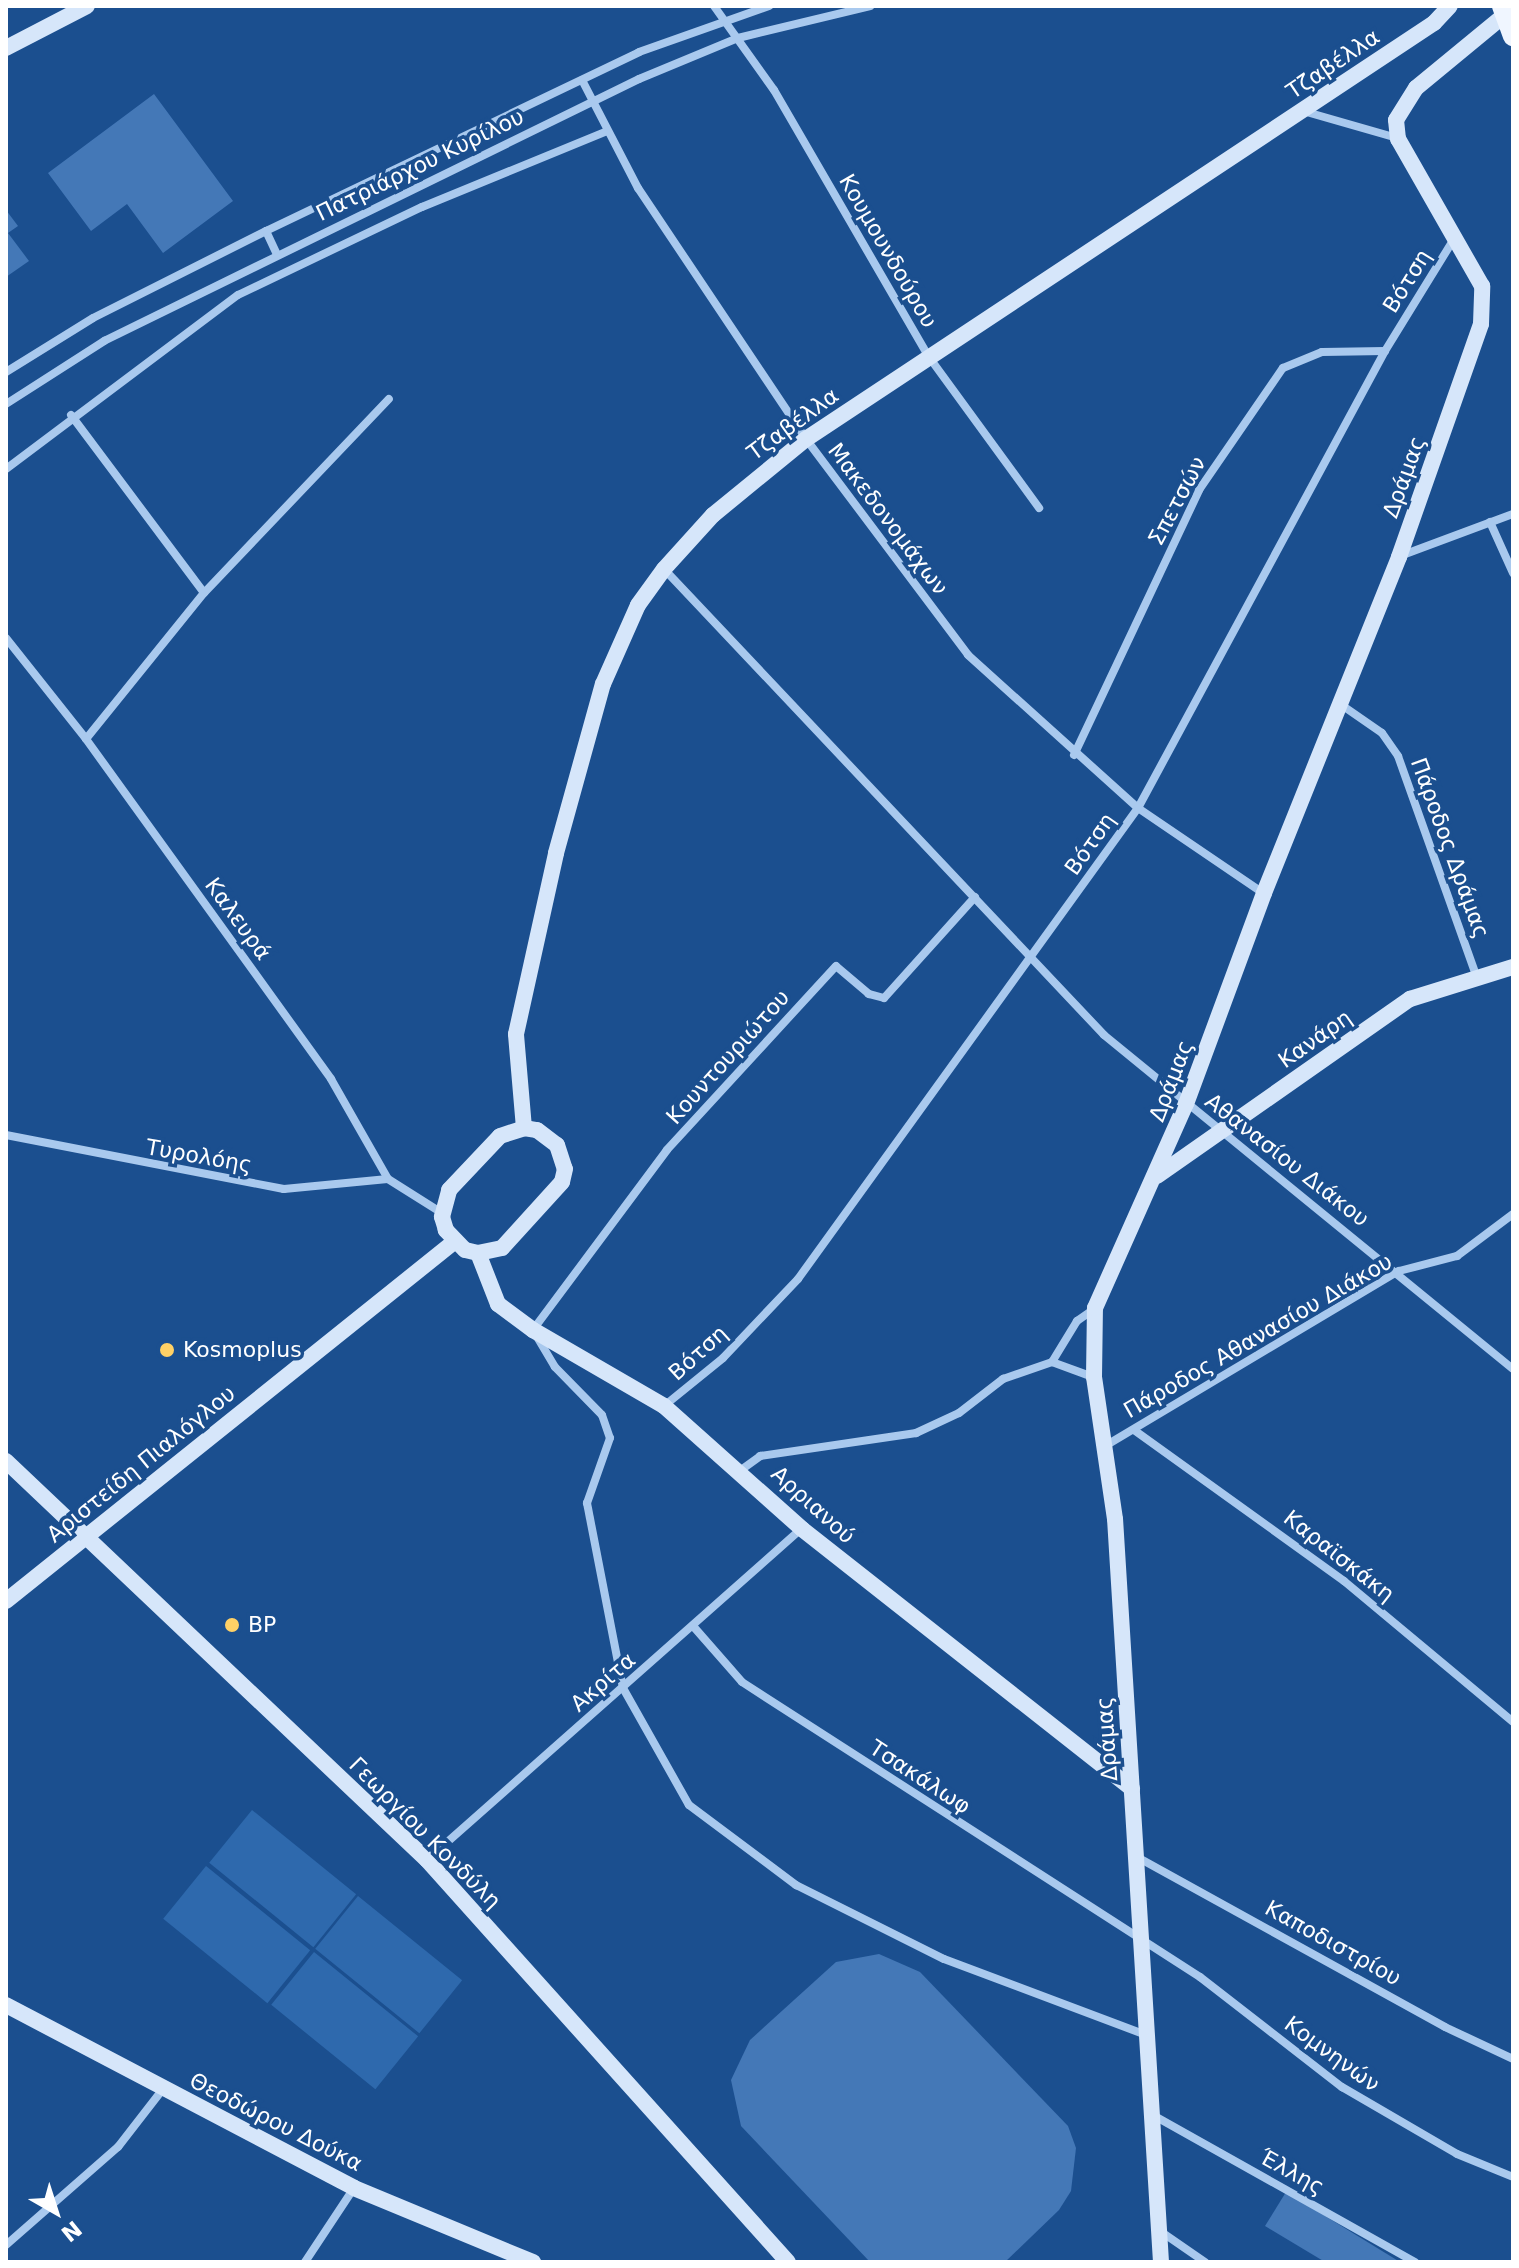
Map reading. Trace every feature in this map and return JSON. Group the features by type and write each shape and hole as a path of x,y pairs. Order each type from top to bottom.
{"main road":[{"path":"1507,10 1513,36"}],"street":[{"path":"6,48 87,6"},
{"name":"Κουμουνδούρου","path":"714,6 738,38 929,357 1039,508"},
{"name":"Πατριάρχου Κυρίλου","path":"6,372 93,318 266,231 582,80 723,20 769,6"},
{"name":"Πατριάρχου Κυρίλου","path":"6,404 104,341 591,101 738,38 870,6"},
{"name":"Τζαβέλλα","path":"524,1128 516,1034 556,853 603,684 638,605 664,569 713,515 806,439 1434,23 1450,6"},
{"path":"1302,111 1398,139 1396,120 1416,88 1507,10"},
{"name":"Μακεδονομάχων","path":"582,80 638,188 806,439 968,655 1074,755 1138,808 1264,893"},
{"path":"6,469 71,415 238,295 422,207 607,131"},
{"name":"Δράμας","path":"1161,2262 1115,1519 1094,1377 1095,1308 1111,1264 1157,1176 1264,893 1343,706 1481,324 1482,286 1398,139"},
{"path":"266,231 277,255"},
{"name":"Βότση","path":"664,1406 723,1358 798,1279 1138,808 1385,351 1455,239"},
{"name":"Σπετσών","path":"1074,755 1199,490 1283,368 1322,352 1385,351"},
{"path":"86,739 204,593 389,399"},
{"path":"71,415 204,593"},
{"path":"1399,557 1513,514"},
{"path":"1490,522 1513,573"},
{"path":"664,569 1098,1029 1186,1104"},
{"name":"Καλευρά","path":"6,638 86,739 331,1079 388,1179 442,1213"},
{"name":"Πάροδος Δράμας","path":"1343,706 1382,733 1398,756 1477,978"},
{"name":"Κουντουριώτου","path":"533,1330 667,1150 836,966 869,994 884,998 975,897"},
{"name":"Κανάρη","path":"1157,1176 1410,999 1513,967"},
{"name":"Αθανασίου Διάκου","path":"1186,1104 1399,1271 1513,1369"},
{"path":"524,1128 548,1136 557,1145 565,1169 562,1182 515,1238 491,1253 478,1253 454,1242 442,1213 449,1190 500,1136 524,1128"},
{"name":"Τυρολόης","path":"6,1135 284,1189 388,1179"},
{"name":"Πάροδος Αθανασίου Διάκου","path":"1105,1446 1399,1271 1457,1256 1513,1214"},
{"name":"Αριστείδη Πιαλόγλου","path":"6,1601 454,1242"},
{"name":"Αρριανού","path":"478,1253 493,1296 533,1330 664,1406 741,1470 802,1529 1132,1789"},
{"path":"1052,1362 1077,1321 1095,1308"},
{"path":"533,1330 555,1367 602,1415 610,1438 587,1503 623,1688 645,1736 689,1805 796,1885 944,1959 1148,2036"},
{"path":"741,1470 760,1456 916,1433 959,1413 1003,1379 1052,1362 1094,1377"},
{"name":"Καραϊσκάκη","path":"1134,1430 1344,1581 1513,1722"},
{"name":"Γεωργίου Κονδύλη","path":"6,1461 427,1860 788,2262"},
{"name":"Ακρίτα","path":"427,1860 802,1529"},
{"name":"Τσακάλωφ","path":"693,1626 742,1682 1142,1941"},
{"name":"Καποδιστρίου","path":"1136,1856 1445,2027 1513,2059"},
{"name":"Κομνηνών","path":"1142,1941 1200,1977 1342,2087 1457,2154 1513,2177"},
{"name":"Θεοδώρου Δούκα","path":"6,2005 354,2188 533,2262"},
{"path":"6,2245 118,2147 163,2089"},
{"name":"Έλλης","path":"1151,2114 1415,2262"},
{"path":"305,2262 354,2188"},
{"path":"1159,2231 1205,2262"}],"shaded area":[{"path":"252,1810 356,1894 313,1947 209,1863"},
{"path":"206,1866 310,1950 267,2003 163,1919"},
{"path":"358,1896 462,1980 419,2033 315,1949"},
{"path":"314,1952 418,2036 375,2089 271,2005"}],"building":[{"path":"154,94 233,201 163,253 127,204 91,231 48,173"},
{"path":"6,210 18,226 8,233 29,261 6,277"},
{"path":"879,1954 920,1972 1068,2126 1076,2148 1071,2191 1059,2210 1005,2262 870,2262 741,2126 731,2080 750,2040 836,1962"},
{"path":"1286,2192 1400,2262 1325,2262 1265,2226"}],"place":[{"name":"Kosmoplus","path":"167,1350"},
{"name":"BP","path":"232,1625"}]}
